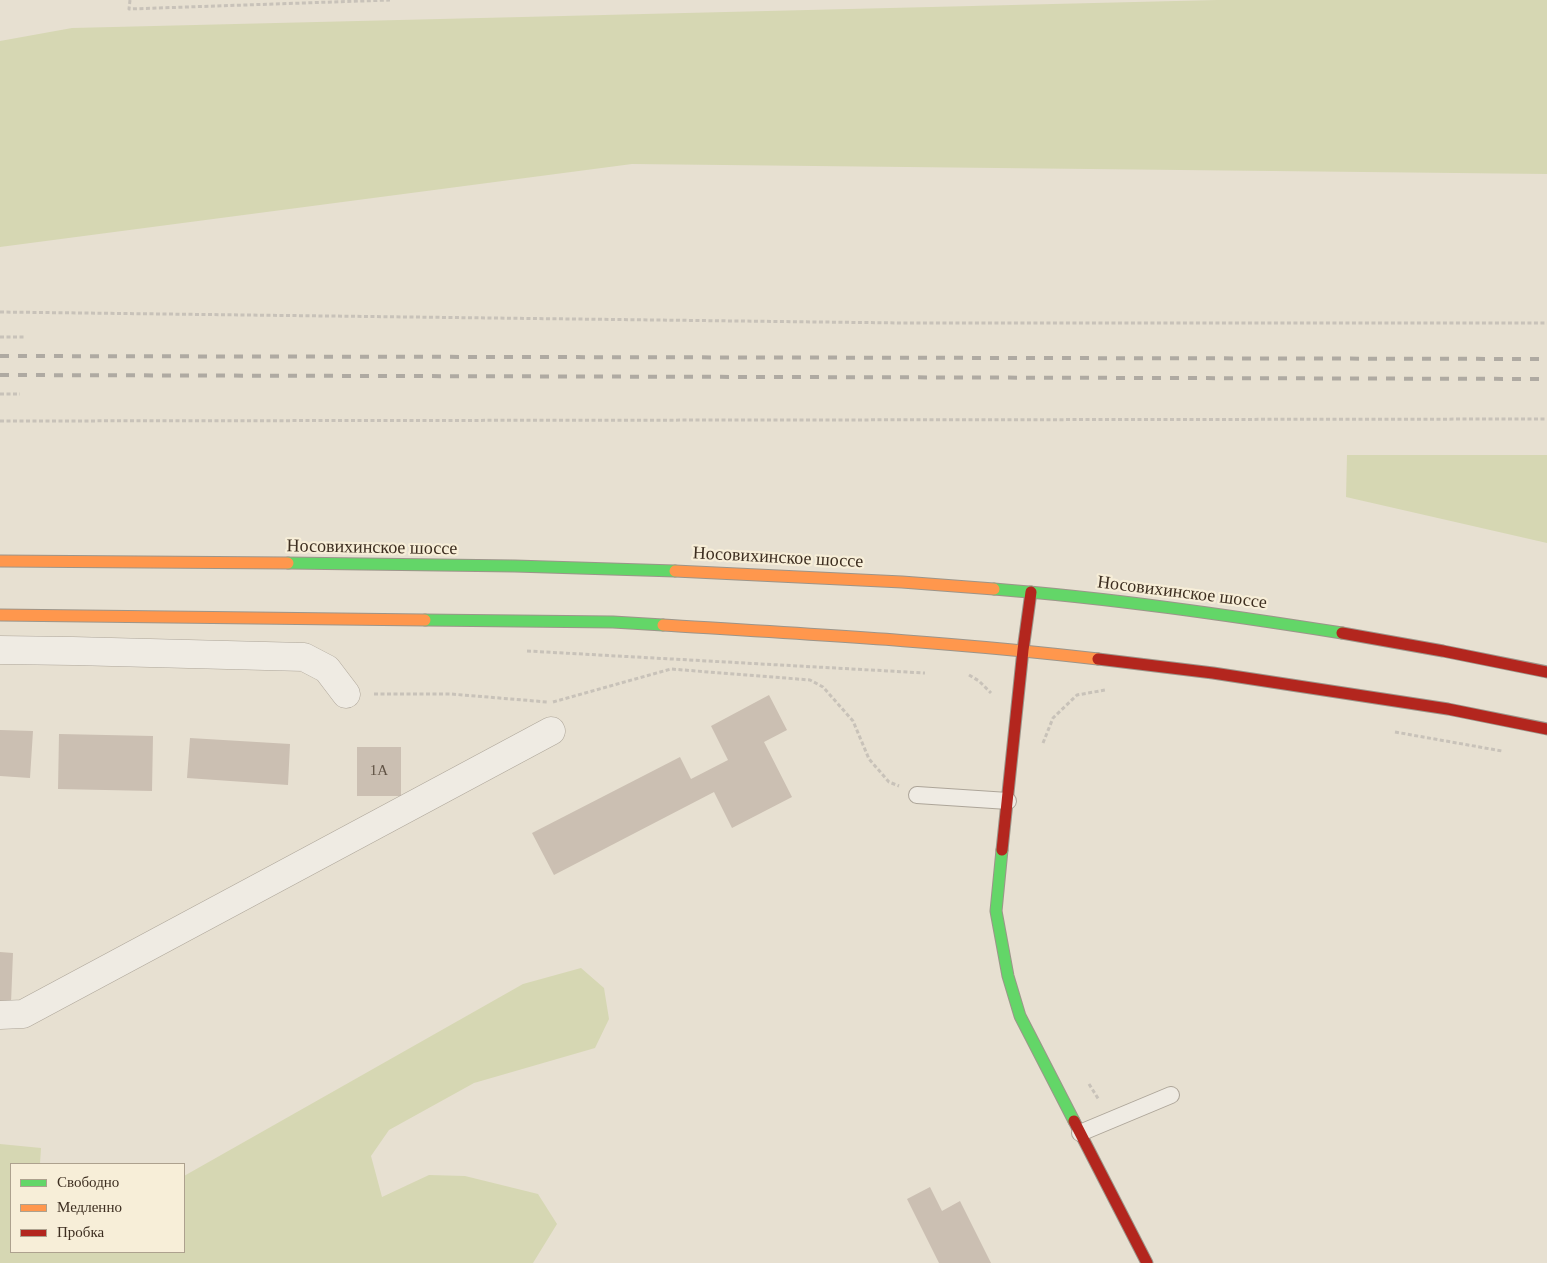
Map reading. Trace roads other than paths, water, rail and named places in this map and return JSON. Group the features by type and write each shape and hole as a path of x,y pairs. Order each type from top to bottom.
{"main road":[{"name":"Носовихинское шоссе","path":"0,561 611,568 811,576 1031,592 1227,615 1455,652 1547,672"},
{"path":"1031,592 1023,650 996,911 1008,976 1020,1016 1147,1263"},
{"path":"0,615 613,622 816,634 1023,650 1213,673 1448,709 1547,729"}],"street":[{"path":"0,650 304,657 327,669 346,694"},
{"path":"0,1015 23,1014 551,732"}],"lane":[{"path":"917,795 1008,801"},
{"path":"1080,1133 1171,1095"}],"railway":[{"path":"0,356 1547,359"},
{"path":"0,375 1547,379"}]}
